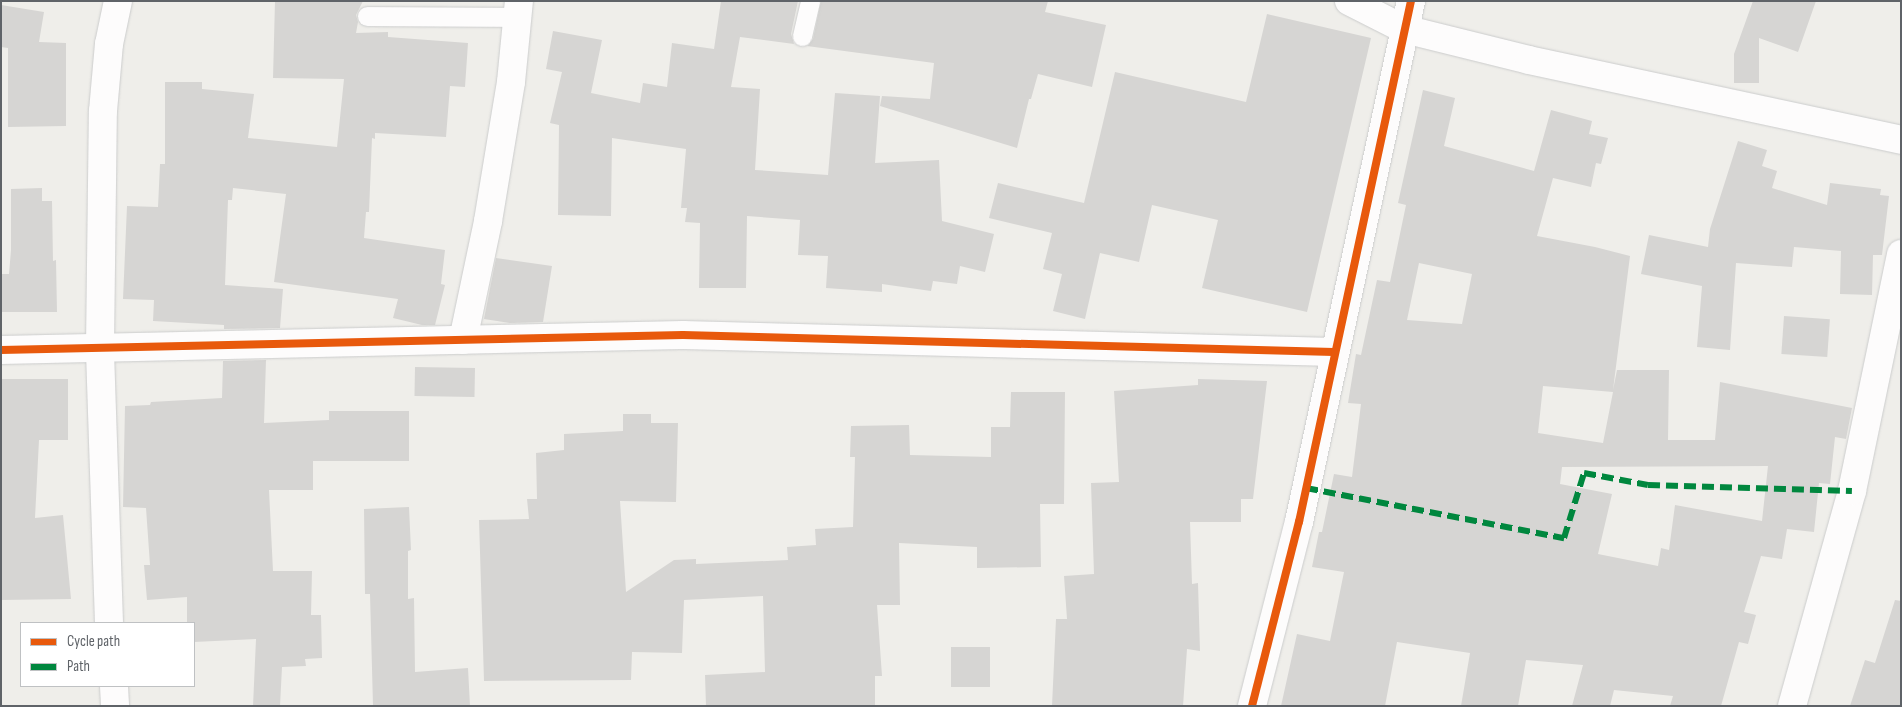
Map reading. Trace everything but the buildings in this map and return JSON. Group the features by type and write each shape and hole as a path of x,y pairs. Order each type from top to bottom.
{"street":[{"path":"109,622 100,347 103,111 109,44 118,1"},
{"path":"1349,1 1404,29 1529,60 1901,140"},
{"path":"1252,706 1299,522 1334,352 1411,1"},
{"path":"463,340 488,220 510,91 518,9"},
{"path":"1792,706 1852,491 1901,254"},
{"path":"1,350 683,335 1334,352"},
{"path":"114,687 115,706"}],"lane":[{"path":"802,36 810,1"},
{"path":"367,16 518,9"}],"marked path":[{"path":"1306,488 1564,538 1584,473 1648,485 1852,491"}],"cycle path":[{"path":"1252,706 1299,522 1411,1"},
{"path":"1,350 683,335 1334,352"}]}
